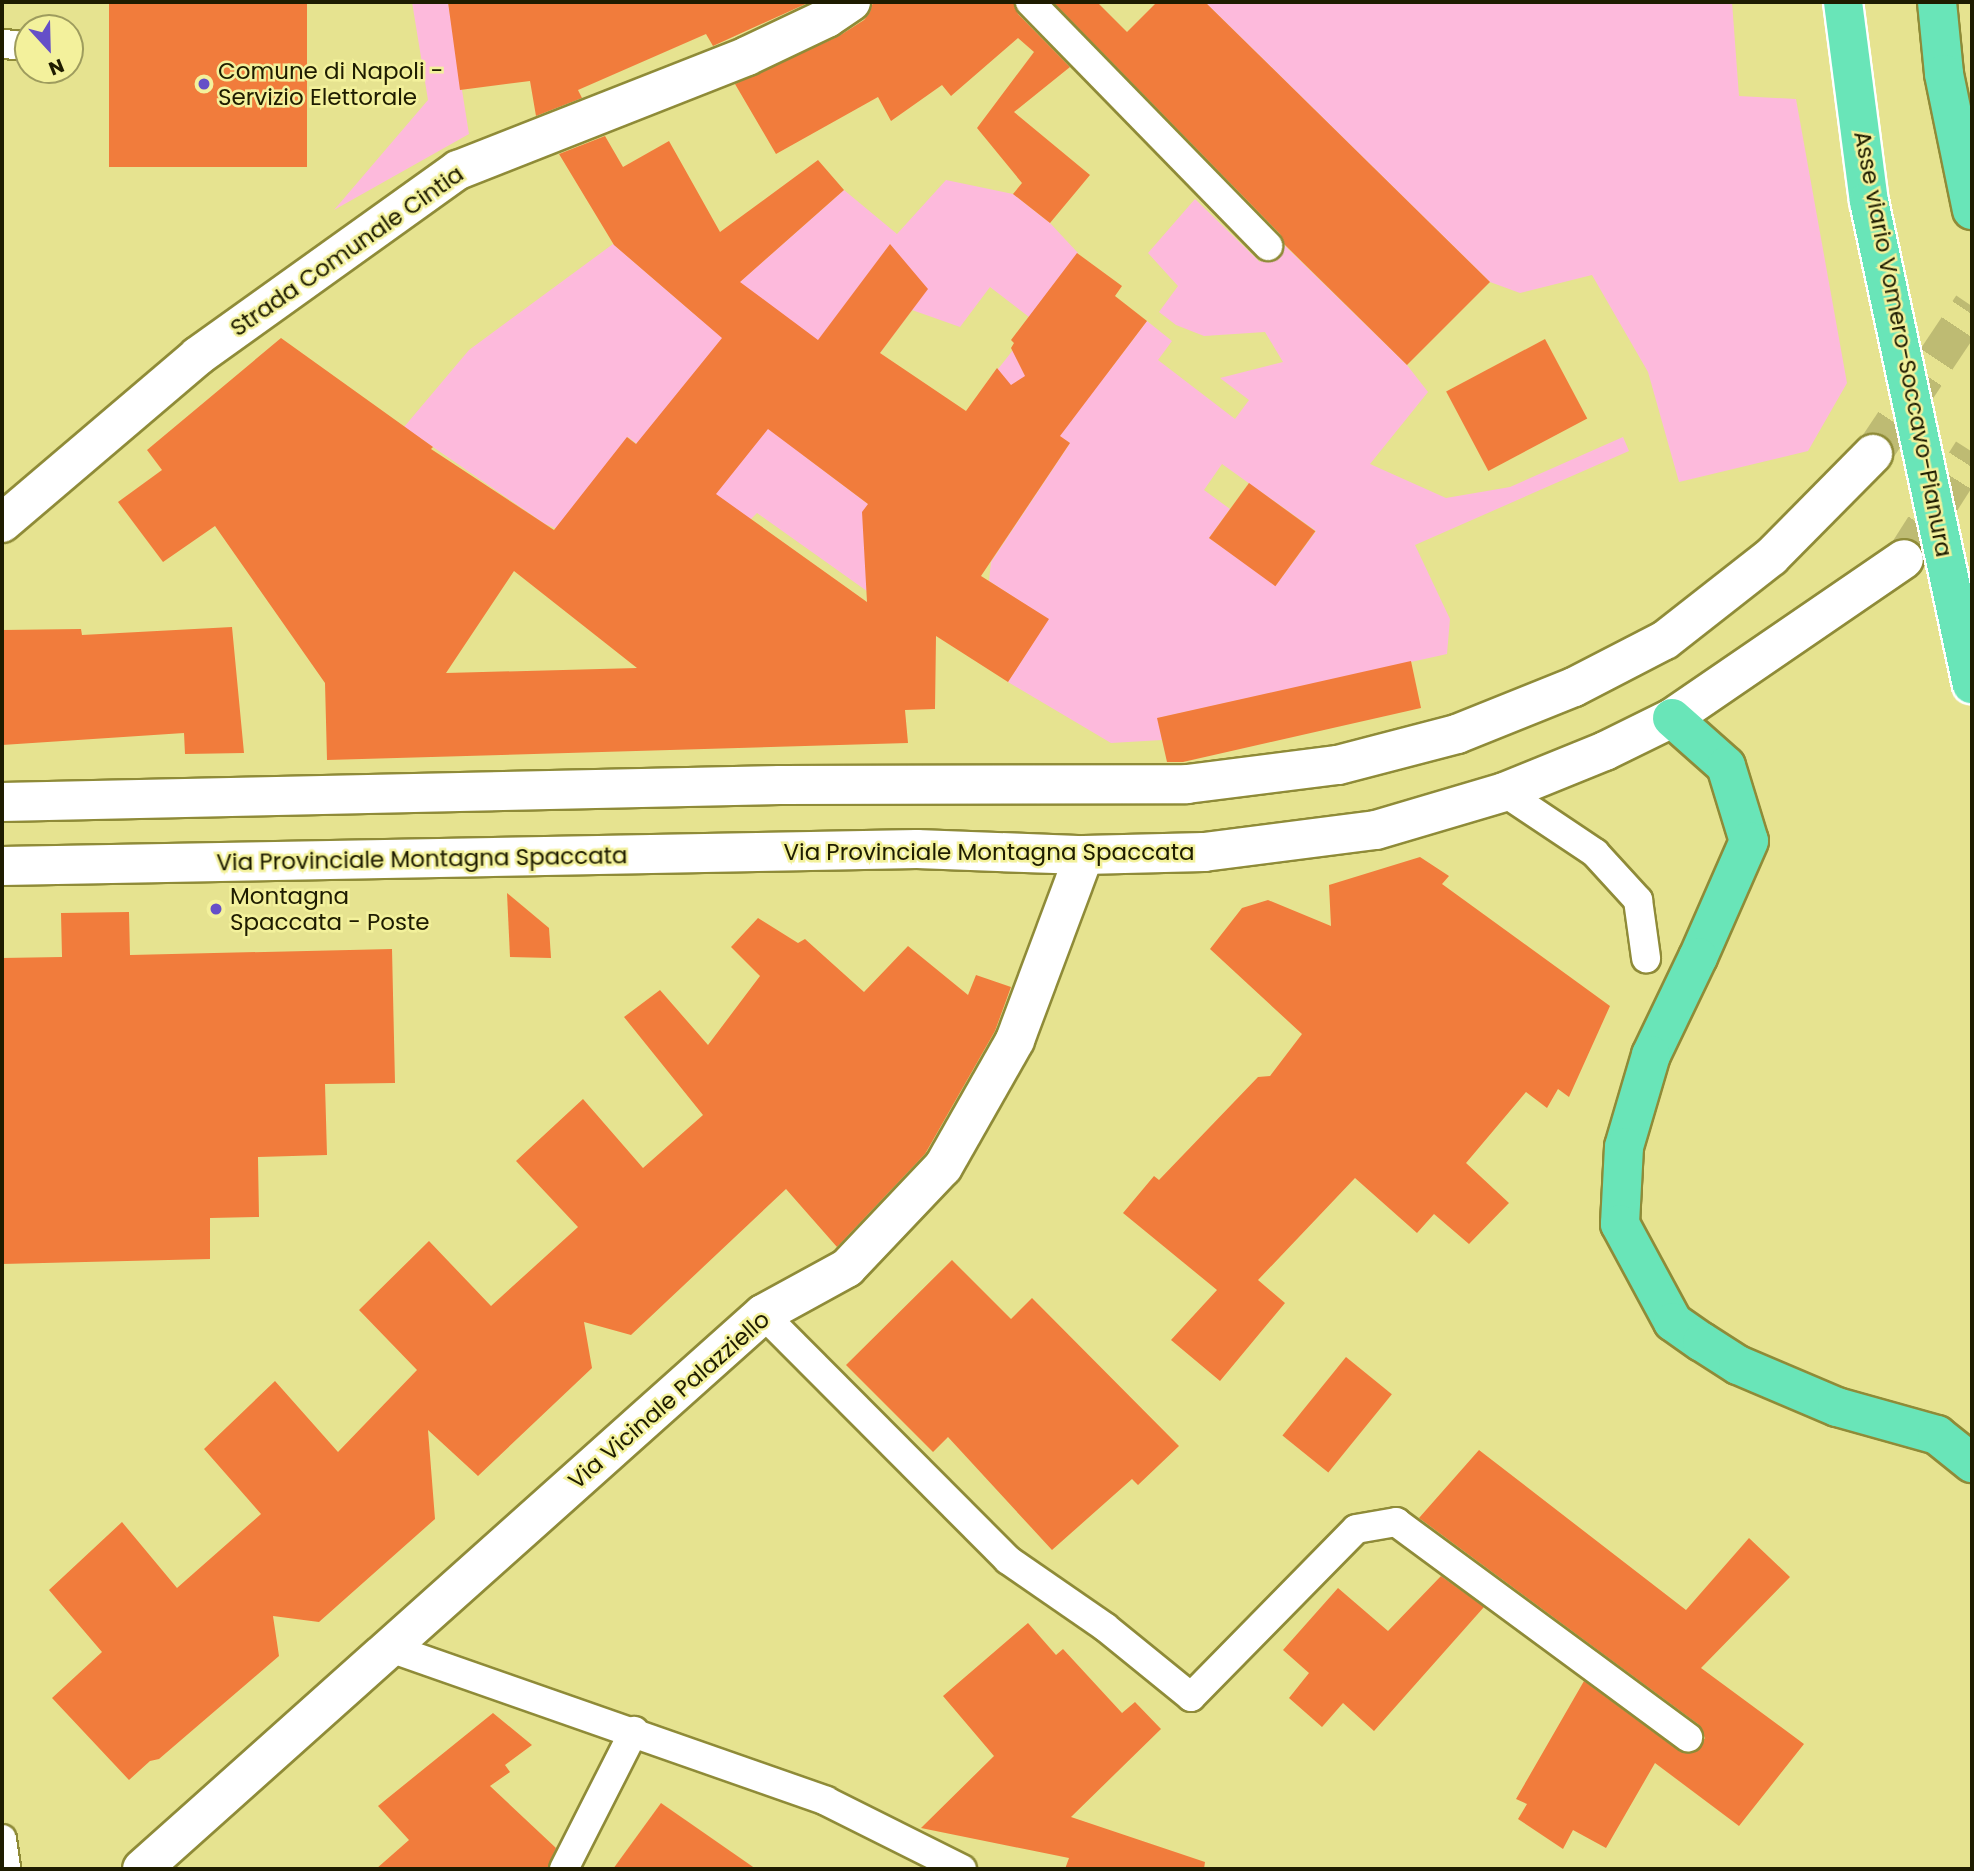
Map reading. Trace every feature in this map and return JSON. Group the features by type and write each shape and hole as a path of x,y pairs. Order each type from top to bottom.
{"highway":[{"name":"Asse viario Vomero-Soccavo-Pianura","path":"1843,2 1869,201 1972,684"},
{"path":"1937,2 1944,74 1972,210"},
{"path":"1672,718 1726,766 1749,841 1651,1055 1624,1147 1620,1224 1673,1322 1702,1342 1738,1366 1837,1407 1937,1435 1972,1463"}],"street":[{"name":"Strada Comunale Cintia","path":"2,523 198,356 458,170 747,56 827,18 851,2"},
{"path":"2,802 780,785 1187,785 1338,765 1457,734 1574,687 1665,640 1771,557 1872,454"},
{"name":"Via Provinciale Montagna Spaccata","path":"2,866 897,850 1084,855 1204,852 1376,830 1504,792 1605,751 1672,718 1904,559"},
{"name":"Via Vicinale Palazziello","path":"142,1869 763,1314 847,1268 943,1167 1015,1040 1084,855"}],"lane":[{"path":"1030,2 1268,246"},
{"path":"1504,792 1595,853 1638,900 1646,958"},
{"path":"763,1314 1008,1560 1105,1626 1191,1697 1356,1529 1395,1522 1688,1737"},
{"path":"390,1648 634,1731 826,1801 962,1869"},
{"path":"564,1869 634,1731"},
{"path":"2,1839 6,1869"}],"shaded area":[{"path":"412,2 448,2 469,134 334,210 428,100"},
{"path":"1205,2 1732,2 1739,96 1796,99 1847,383 1808,451 1679,482 1648,372 1592,275 1520,293 1490,282"},
{"path":"946,180 1013,194 1050,223 1078,253 1029,317 990,287 960,327 912,310 803,455 868,504 909,621 757,513 743,527 628,437 577,537 545,524 404,427 469,350 613,244 699,318 844,190 897,234"},
{"path":"1195,199 1260,262 1280,241 1407,365 1428,392 1370,464 1446,498 1510,487 1623,437 1629,451 1415,545 1450,619 1447,654 1158,718 1162,740 1111,743 1008,682 1048,619 989,581 991,562 1070,443 983,388 1017,345 1106,375 1147,321 1172,341 1158,360 1235,419 1249,400 1220,378 1283,362 1265,332 1204,336 1176,325 1159,312 1178,286 1148,253","holes":["1222,464 1316,531 1276,585 1209,538 1230,509 1204,490"]}],"building":[{"name":"Comune di Napoli - Servizio Elettorale","path":"109,2 307,2 307,167 109,167"},
{"path":"448,2 810,2 713,46 706,34 578,90 582,98 536,116 530,81 460,90"},
{"path":"873,2 1014,2 1018,14 1070,67 1014,112 1090,175 1050,223 1013,194 1022,183 977,128 1034,52 1018,38 951,96 942,85 891,121 878,97 776,154 735,84 839,36 864,20"},
{"path":"1053,2 1097,2 1127,32 1157,2 1205,2 1490,282 1407,365 1284,244 1280,234"},
{"path":"605,136 623,167 669,141 720,232 818,160 844,190 740,282 818,340 890,244 928,289 880,353 966,411 997,368 1011,385 1025,376 1011,348 1014,343 1011,340 1077,253 1122,286 1115,296 1147,321 1060,436 1070,443 981,576 1049,619 1008,682 936,636 935,709 905,710 908,743 327,760 325,683 215,526 163,562 118,502 162,470 147,450 281,338 433,447 431,449 554,530 627,437 636,444 722,338 614,245 559,154","holes":["768,429 868,504 862,512 867,602 716,494","514,571 637,668 446,673"]},
{"path":"1545,339 1587,418 1488,471 1446,392"},
{"path":"1249,483 1315,531 1275,586 1209,538"},
{"path":"232,627 244,753 185,754 184,733 2,745 2,630 81,629 82,635"},
{"path":"1411,661 1421,708 1183,762 1167,762 1157,718"},
{"path":"1420,857 1449,876 1442,884 1610,1006 1569,1097 1558,1089 1547,1108 1526,1092 1466,1163 1509,1203 1469,1244 1434,1214 1417,1233 1355,1178 1258,1280 1285,1303 1220,1381 1171,1340 1217,1290 1123,1213 1154,1176 1159,1180 1258,1077 1270,1076 1302,1034 1210,949 1242,908 1268,900 1331,926 1329,885"},
{"path":"507,893 549,928 551,958 510,957"},
{"path":"129,912 130,955 392,949 395,1083 325,1084 327,1155 258,1157 259,1217 210,1218 210,1259 2,1264 2,958 62,957 61,913"},
{"path":"758,918 798,943 805,939 864,992 908,946 968,995 976,975 1011,987 995,1031 925,1154 837,1247 786,1189 631,1335 584,1322 592,1368 478,1476 428,1430 435,1519 319,1622 273,1616 279,1656 159,1759 150,1761 129,1780 52,1698 102,1652 49,1590 122,1522 177,1588 261,1514 204,1449 275,1381 338,1452 417,1370 359,1310 429,1241 491,1306 578,1227 516,1161 583,1099 643,1168 703,1115 624,1017 660,990 708,1045 760,976 731,947"},
{"path":"952,1260 1011,1319 1032,1298 1179,1446 1138,1485 1132,1479 1052,1550 948,1437 933,1452 846,1365"},
{"path":"1346,1357 1392,1394 1328,1473 1282,1435"},
{"path":"1479,1450 1686,1610 1749,1538 1790,1577 1701,1668 1804,1744 1739,1826 1655,1763 1606,1848 1573,1830 1563,1849 1518,1819 1527,1804 1516,1799 1584,1681 1679,1751 1695,1752 1705,1738 1698,1724 1419,1518"},
{"path":"1441,1576 1484,1607 1374,1731 1343,1703 1322,1727 1289,1698 1309,1673 1283,1650 1338,1588 1388,1631"},
{"path":"1028,1623 1056,1655 1063,1649 1122,1713 1135,1702 1161,1729 1071,1817 1205,1862 1204,1869 1065,1869 1069,1858 921,1828 994,1756 943,1696"},
{"path":"493,1713 532,1745 505,1765 510,1772 490,1786 556,1848 547,1869 376,1869 409,1840 378,1806"},
{"path":"661,1803 756,1869 613,1869"}],"tunnel":[{"path":"1873,454 1972,306"},
{"path":"1904,559 1972,452"}],"place":[{"name":"Comune di Napoli - Servizio Elettorale","path":"204,84"},
{"name":"Montagna Spaccata - Poste","path":"216,909"}]}
